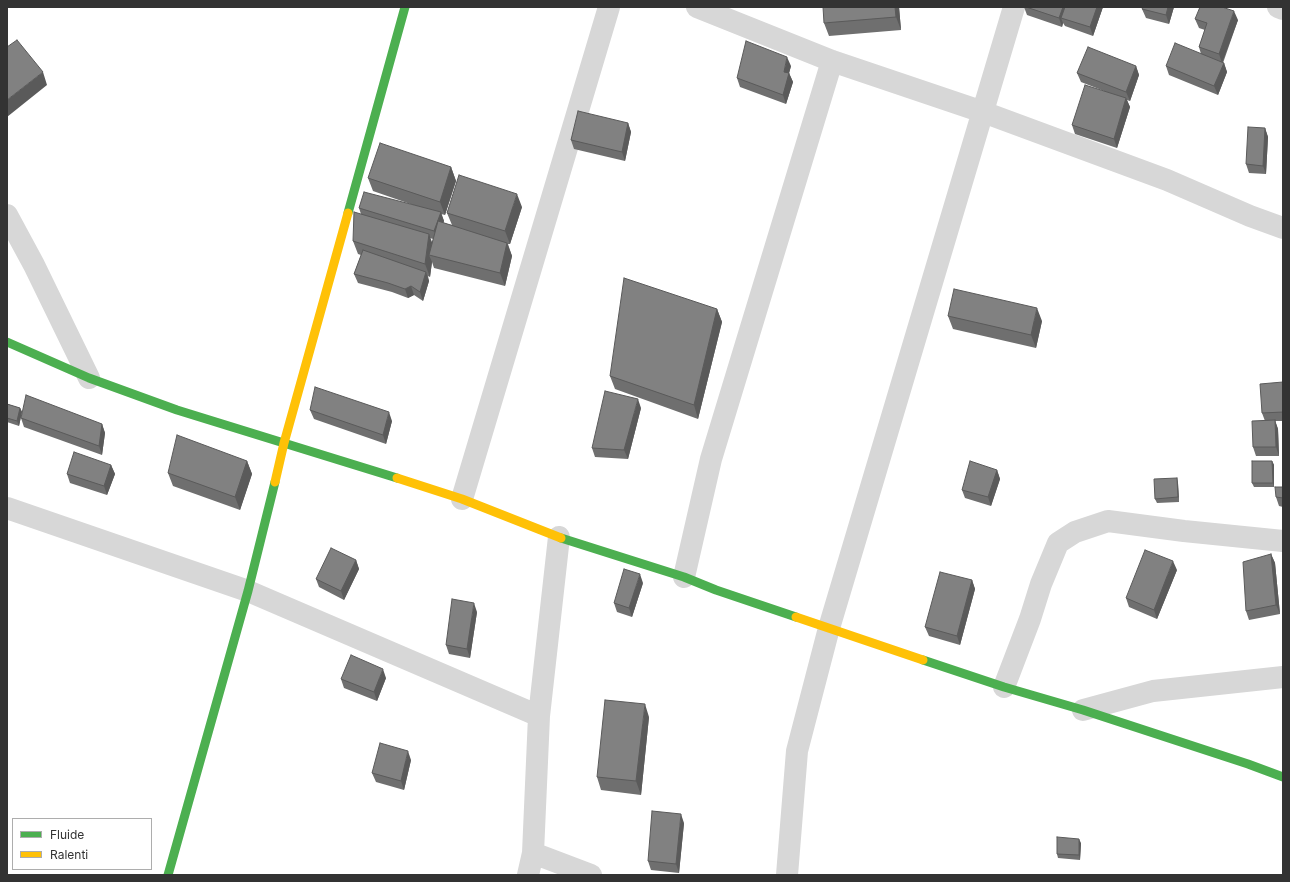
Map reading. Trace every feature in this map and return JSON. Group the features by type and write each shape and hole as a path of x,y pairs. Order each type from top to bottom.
{"street":[{"path":"168,875 248,591 284,443 405,7"},
{"path":"462,499 609,7"},
{"path":"697,7 832,61 983,112 1167,180 1250,216 1283,228"},
{"path":"787,875 797,751 829,628 1014,7"},
{"path":"1278,7 1283,9"},
{"path":"684,577 711,459 832,61"},
{"path":"7,215 34,265 89,378"},
{"path":"7,342 89,378 177,410 462,499 559,537 684,577 716,590 1004,687 1083,710 1248,764 1283,777"},
{"path":"7,508 248,591 539,716"},
{"path":"1004,687 1030,619 1041,584 1058,543 1075,532 1108,521 1184,531 1283,541"},
{"path":"528,875 533,853 539,716 559,537"},
{"path":"1083,710 1153,691 1283,677"},
{"path":"533,853 591,875"}],"building":[{"path":"823,7 895,7 896,17 824,23"},
{"path":"1026,7 1063,7 1059,18"},
{"path":"1065,7 1097,7 1090,27 1061,18"},
{"path":"1143,7 1168,7 1166,15 1142,9"},
{"path":"1200,7 1222,7 1234,11 1219,54 1199,47 1207,23 1195,19"},
{"path":"17,40 43,72 7,100 7,47"},
{"path":"746,41 787,57 784,72 789,73 783,95 737,78"},
{"path":"1175,43 1224,63 1214,86 1166,66"},
{"path":"1088,47 1136,66 1126,92 1077,73"},
{"path":"1085,85 1126,98 1114,139 1072,125"},
{"path":"578,111 628,123 622,152 571,140"},
{"path":"1248,127 1265,128 1263,166 1246,164"},
{"path":"380,143 451,167 440,202 368,178"},
{"path":"459,175 517,194 505,231 447,213"},
{"path":"364,192 441,212 434,231 359,208"},
{"path":"354,212 429,234 425,264 353,241"},
{"path":"438,221 507,243 500,273 429,255"},
{"path":"363,250 426,272 420,292 411,286 405,289 354,274"},
{"path":"624,278 717,309 694,405 610,376"},
{"path":"954,289 1037,308 1031,335 948,316"},
{"path":"1283,382 1283,412 1262,413 1260,384"},
{"path":"315,387 389,412 383,435 310,410"},
{"path":"605,391 638,399 624,450 592,448"},
{"path":"26,395 102,424 99,446 21,418"},
{"path":"7,404 20,408 17,421 7,418"},
{"path":"1275,420 1276,447 1253,447 1252,421"},
{"path":"177,435 247,461 235,497 168,473"},
{"path":"74,452 111,465 104,486 67,474"},
{"path":"970,461 997,470 988,497 962,490"},
{"path":"1252,461 1272,461 1273,483 1252,483"},
{"path":"1177,478 1178,497 1155,499 1154,479"},
{"path":"1275,487 1283,487 1283,498 1276,497"},
{"path":"331,548 356,560 341,591 316,579"},
{"path":"1145,550 1173,561 1154,610 1126,598"},
{"path":"1271,554 1276,605 1246,611 1243,562"},
{"path":"624,569 640,574 629,608 614,603"},
{"path":"940,572 972,580 957,636 925,627"},
{"path":"452,599 474,603 467,649 446,645"},
{"path":"351,655 383,669 374,692 341,679"},
{"path":"605,700 645,704 636,781 597,777"},
{"path":"380,743 408,751 401,781 372,773"},
{"path":"652,811 681,814 676,864 648,861"},
{"path":"1057,837 1079,839 1079,855 1057,854"}],"traffic: fast":[{"path":"348,213 405,7"},
{"path":"7,342 89,378 177,410 397,478"},
{"path":"168,875 248,591 275,482"},
{"path":"561,538 684,577 716,590 796,617"},
{"path":"923,660 1004,687 1083,710 1248,764 1283,777"}],"traffic: slow":[{"path":"275,482 284,443 348,213"},
{"path":"397,478 462,499 561,538"},
{"path":"796,617 923,660"}]}
